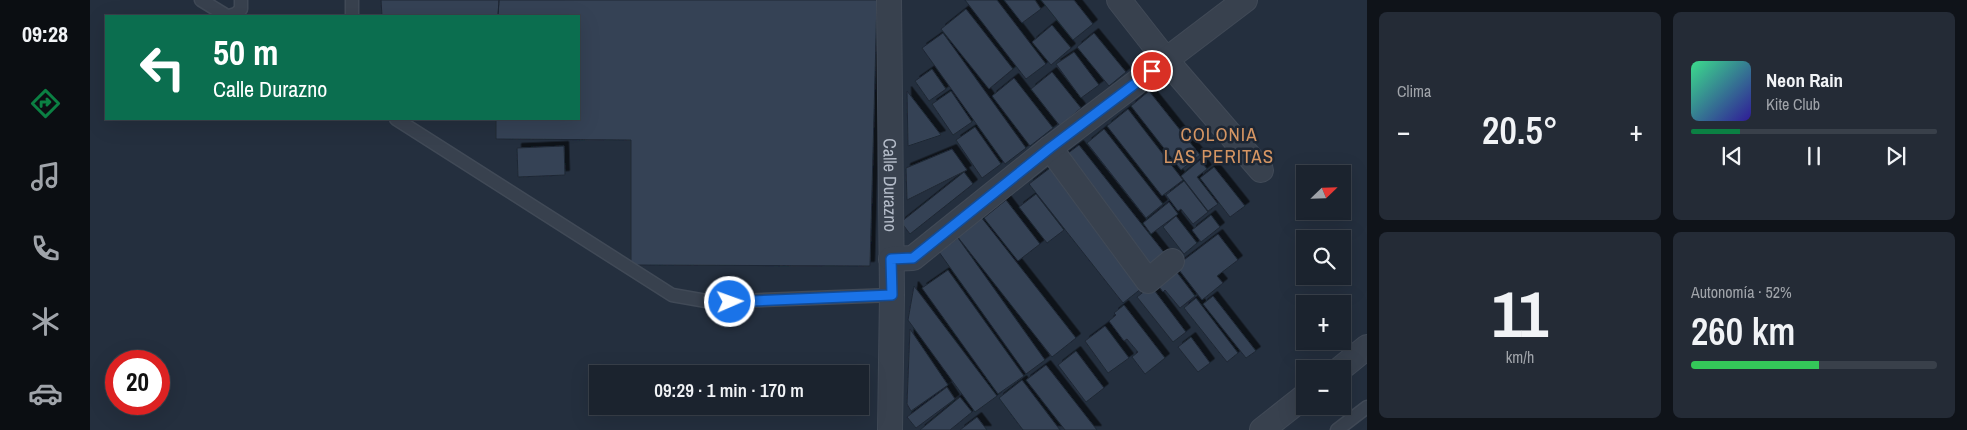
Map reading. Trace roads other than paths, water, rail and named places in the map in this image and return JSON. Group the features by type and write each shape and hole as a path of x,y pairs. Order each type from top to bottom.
{"street":[{"name":"Calle Durazno","path":"889,0 892,295 890,430"},
{"path":"1119,0 1166,60 1261,170"},
{"path":"891,259 913,258 1050,148 1245,0"},
{"path":"1050,148 1148,281 1172,261"},
{"path":"1351,360 1367,348"},
{"path":"1262,430 1296,403"}],"lane":[{"path":"201,0 226,15"},
{"path":"232,15 236,14 240,9 241,0"},
{"path":"352,0 352,15"},
{"path":"398,120 672,295 712,302 892,295"},
{"path":"1337,430 1367,407"}],"district":[{"name":"COLONIA LAS PERITAS","path":"1219,145"}]}
